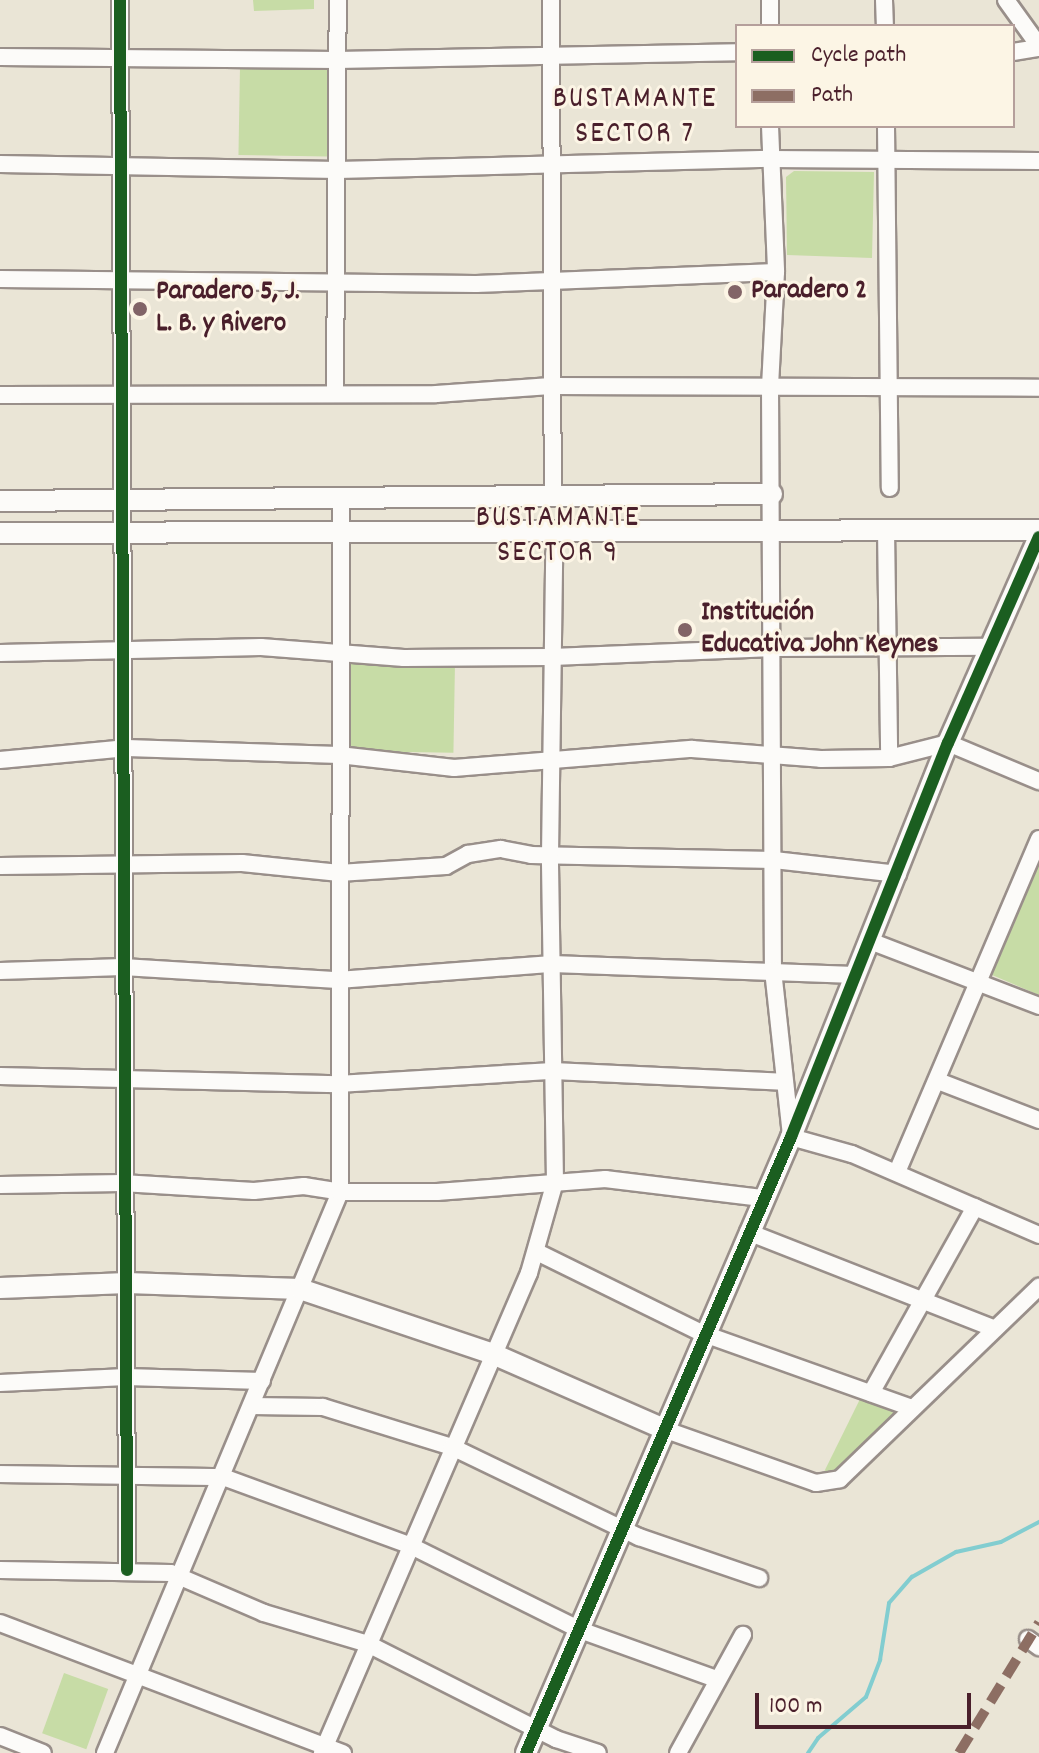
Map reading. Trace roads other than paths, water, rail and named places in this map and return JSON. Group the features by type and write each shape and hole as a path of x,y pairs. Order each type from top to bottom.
{"street":[{"path":"120,0 127,748 121,1075 127,1283 127,1570"},
{"path":"335,392 339,279 338,0"},
{"path":"551,0 553,493"},
{"path":"770,0 770,24"},
{"path":"884,0 885,24"},
{"path":"1006,0 1039,47 1015,52"},
{"path":"0,57 337,60 735,52"},
{"path":"770,128 776,272 770,387 774,648 773,970 791,1137"},
{"path":"886,128 890,488"},
{"path":"0,164 338,170 770,159 1039,161"},
{"path":"0,279 339,279 476,284 552,278 776,272"},
{"path":"0,395 125,392 436,394 551,386 1039,388"},
{"path":"0,501 341,499 553,493 772,494"},
{"path":"105,1753 139,1679 340,1192 338,650 341,499"},
{"path":"886,529 889,758"},
{"path":"0,533 1039,530"},
{"path":"526,1753 580,1630 619,1528 666,1430 762,1198 791,1137 948,743 1039,537"},
{"path":"324,1749 537,1252 555,1182 550,855 554,553"},
{"path":"0,653 338,650 404,658 552,657 774,648 992,647"},
{"path":"0,760 127,748 339,755 454,768 692,749 889,758 948,743 1039,781"},
{"path":"897,1172 1039,839"},
{"path":"0,866 242,863 339,873 446,866 484,850 550,855 774,860 898,874"},
{"path":"870,941 1039,1006"},
{"path":"0,971 123,967 338,980 552,964 855,975"},
{"path":"0,1076 121,1075 338,1084 553,1071 783,1082"},
{"path":"938,1081 1039,1120"},
{"path":"791,1137 897,1172 1039,1235"},
{"path":"0,1185 122,1183 254,1191 304,1186 340,1192 437,1192 555,1182 653,1181 762,1198"},
{"path":"871,1393 975,1207"},
{"path":"748,1232 995,1329"},
{"path":"537,1252 704,1334 912,1408"},
{"path":"0,1288 127,1283 300,1289 493,1354 666,1430 827,1483 858,1467 912,1408 1039,1287"},
{"path":"0,1383 126,1377 262,1381"},
{"path":"252,1406 323,1407 452,1447 619,1528 759,1578"},
{"path":"0,1474 223,1477 409,1545 580,1630 716,1679"},
{"path":"0,1570 127,1570 180,1576 264,1613 368,1644 537,1727 598,1753"},
{"path":"0,1623 139,1679 324,1749 343,1753"},
{"path":"678,1753 716,1679 743,1635"},
{"path":"0,1736 43,1753"}],"waterway":[{"path":"808,1753 818,1738 866,1697 880,1660 889,1603 912,1577 956,1552 1001,1542 1039,1522"}],"place":[{"name":"Paradero 2","path":"735,292"},
{"name":"Paradero 5, J. L. B. y Rivero","path":"140,309"},
{"name":"Institución Educativa John Keynes","path":"685,630"}],"district":[{"name":"BUSTAMANTE SECTOR 7","path":"635,118"},
{"name":"BUSTAMANTE SECTOR 9","path":"558,537"}]}
